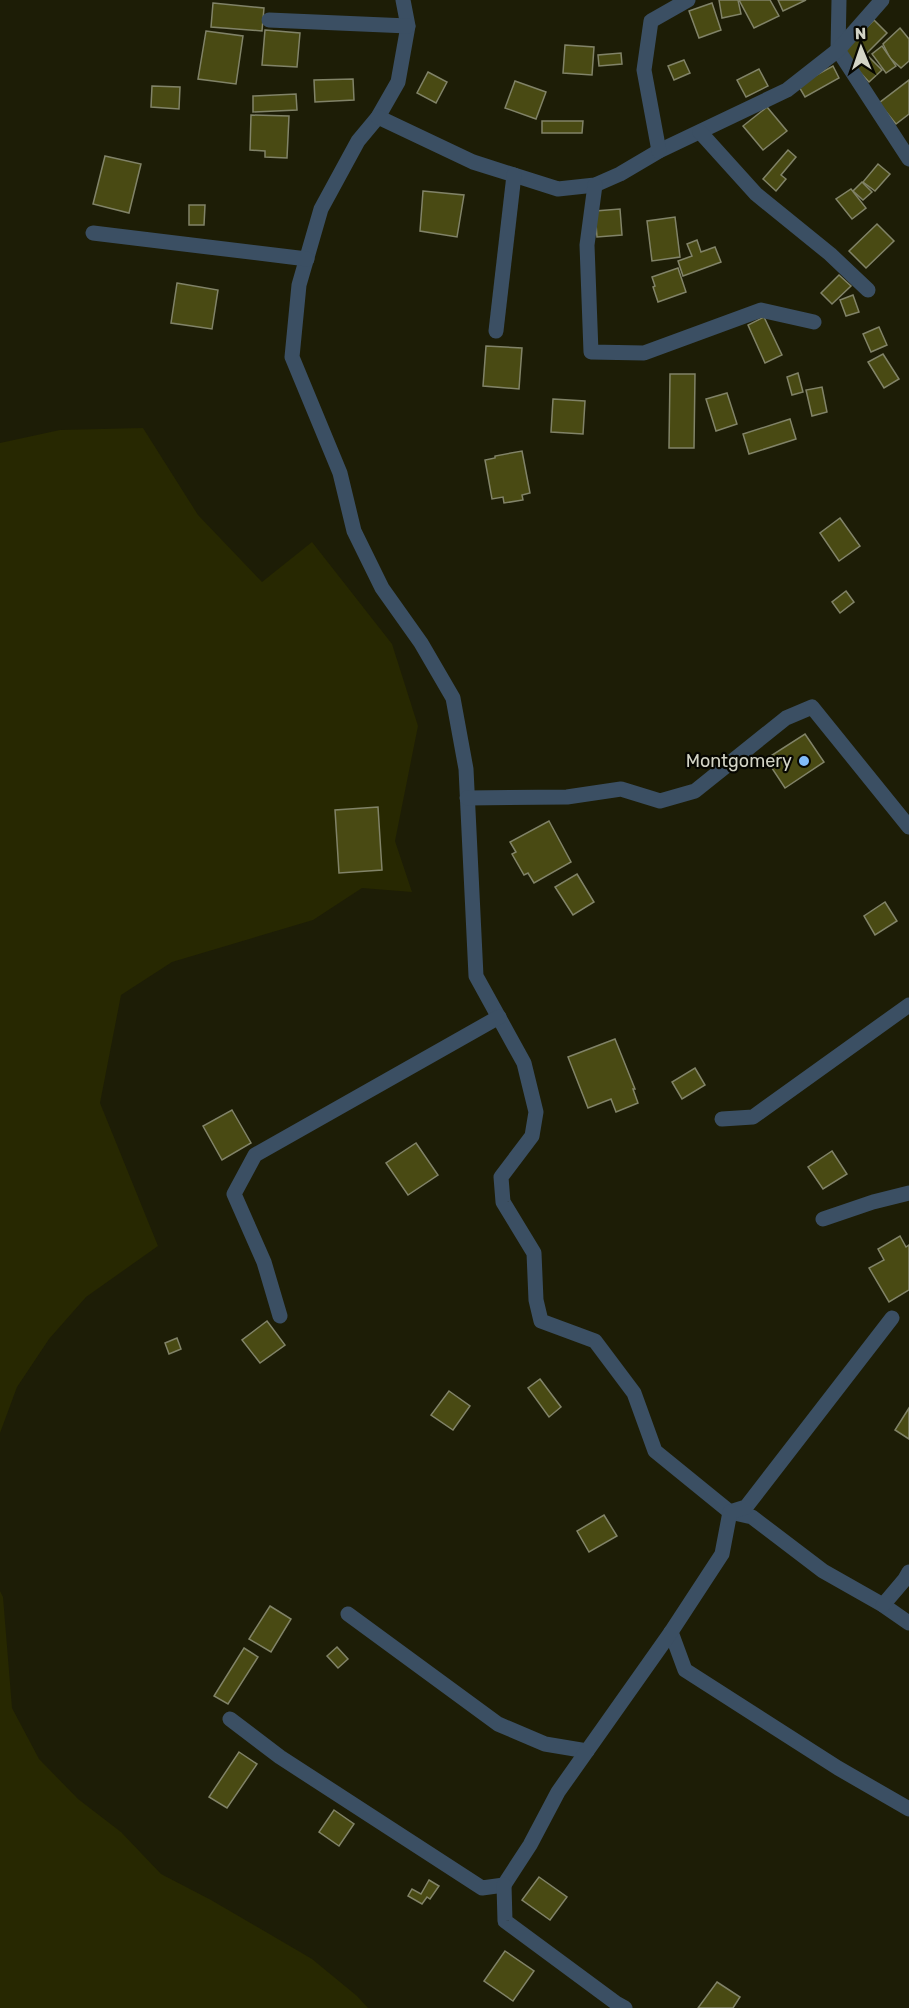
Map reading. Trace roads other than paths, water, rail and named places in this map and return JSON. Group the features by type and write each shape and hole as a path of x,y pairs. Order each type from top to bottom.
{"street":[{"path":"403,0 408,26 398,82 378,117 358,141 321,209 299,285 292,357 340,473 354,531 382,588 421,643 453,698 466,769 476,975 524,1063 536,1112 532,1136 501,1177 503,1202 534,1253 536,1300 541,1321 595,1341 634,1393 655,1451 730,1512 752,1517 823,1571 883,1605 909,1623"},
{"path":"659,151 644,70 651,21 688,0"},
{"path":"839,0 838,50 909,159"},
{"path":"378,117 473,162 558,189 595,185 620,174 659,151 787,90 838,50 882,0"},
{"path":"269,20 408,26"},
{"path":"700,132 756,194 830,255 868,290"},
{"path":"496,331 514,175"},
{"path":"595,185 587,246 591,352 644,353 761,310 814,322"},
{"path":"93,233 307,259"},
{"path":"467,798 567,797 621,789 660,801 695,791 786,718 813,707 908,822"},
{"path":"722,1119 753,1117 909,1005"},
{"path":"280,1316 264,1262 234,1194 255,1155 499,1017"},
{"path":"823,1219 873,1202 909,1193"},
{"path":"730,1512 746,1507 892,1318"},
{"path":"625,2008 505,1922 504,1885 530,1845 558,1792 671,1632 722,1554 730,1512"},
{"path":"883,1605 909,1572"},
{"path":"348,1614 498,1724 545,1744 587,1751"},
{"path":"671,1632 685,1670 838,1768 909,1809"},
{"path":"230,1719 280,1757 482,1888 504,1885"}],"place":[{"name":"Montgomery","path":"804,761"}]}
